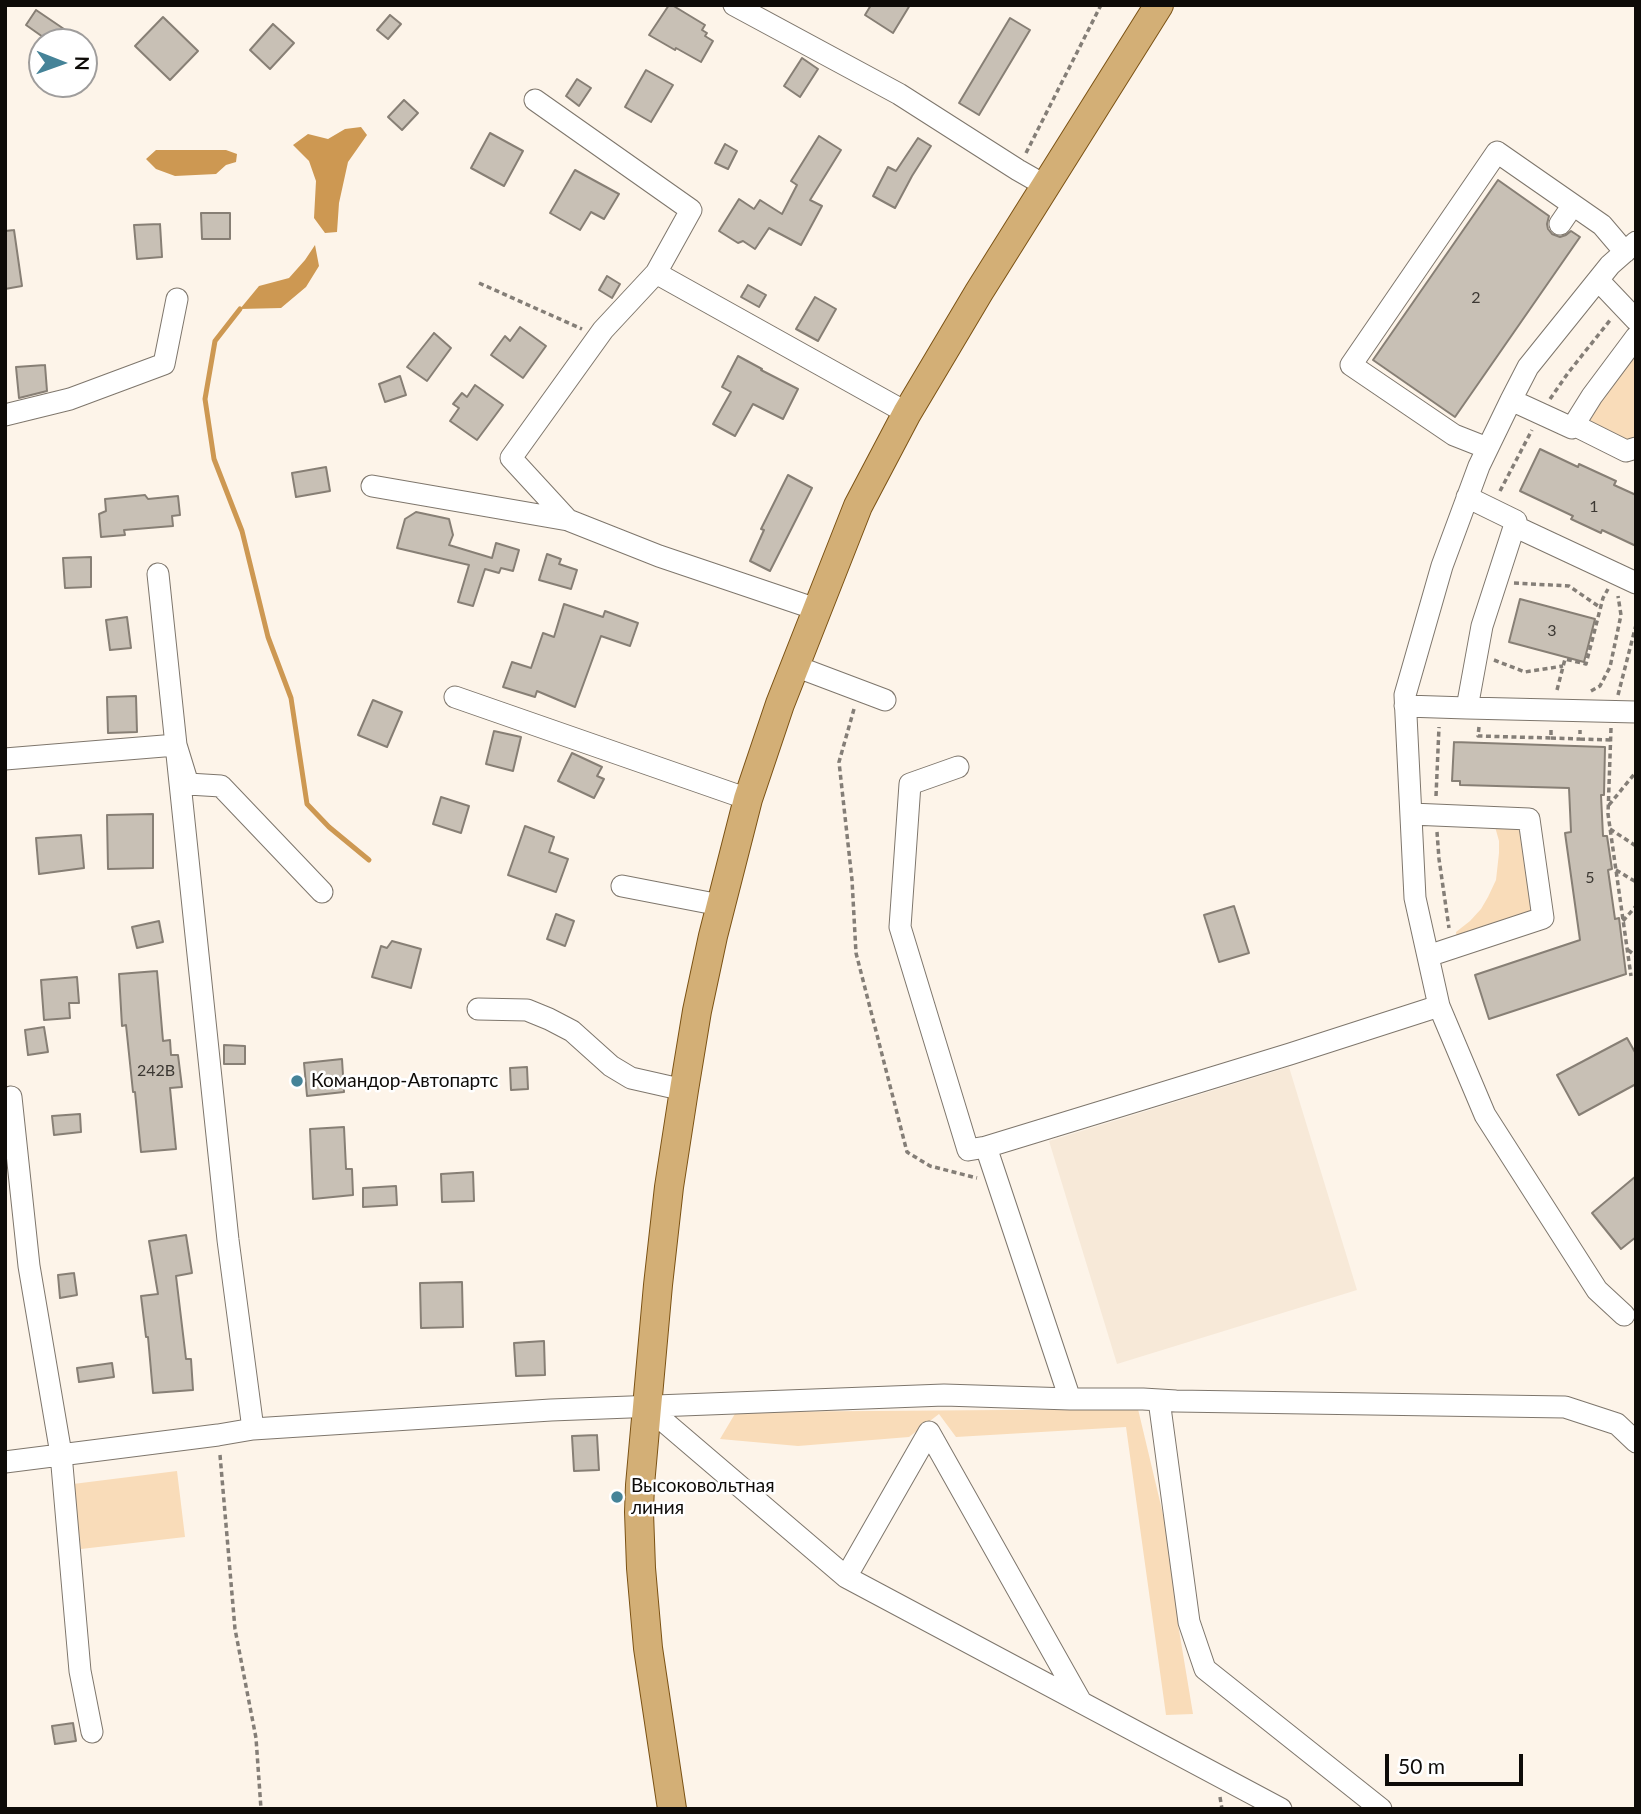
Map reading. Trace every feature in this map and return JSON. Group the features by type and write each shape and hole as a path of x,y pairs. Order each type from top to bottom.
{"main road":[{"path":"672,1809 648,1648 641,1568 640,1485 658,1285 684,1090 697,1011 720,905 748,799 816,609 858,506 907,414 986,281 1159,5"}],"street":[{"path":"734,5 899,94 1046,186"},
{"path":"535,100 691,210 656,273 603,330 511,458 568,520"},
{"path":"1488,448 1454,435 1351,365 1497,152 1630,247 1610,265 1528,367 1488,448 1442,566 1405,695 1415,898 1439,1006 1485,1115 1597,1290 1624,1315"},
{"path":"1560,223 1573,205"},
{"path":"656,273 907,414"},
{"path":"1598,280 1629,313"},
{"path":"5,415 70,399 164,365 177,299"},
{"path":"1511,400 1572,428 1636,337"},
{"path":"1574,425 1626,451 1636,448"},
{"path":"372,486 568,520 659,556 816,609"},
{"path":"1467,497 1516,521 1482,626 1467,708"},
{"path":"1514,526 1614,578 1636,583"},
{"path":"158,574 227,1227 253,1429"},
{"path":"795,666 885,700"},
{"path":"455,697 748,799"},
{"path":"1405,706 1626,712"},
{"path":"5,759 176,745"},
{"path":"176,745 188,784 221,786 321,892"},
{"path":"958,768 910,784 900,927 968,1150 986,1147 1439,1006"},
{"path":"1411,814 1529,819 1543,918 1428,956"},
{"path":"622,886 720,905"},
{"path":"478,1009 527,1010 550,1019 572,1031 611,1066 631,1079 684,1090"},
{"path":"11,1097 29,1266 61,1454 80,1671 92,1732"},
{"path":"986,1147 1070,1399"},
{"path":"5,1461 218,1436 253,1429 551,1410 944,1395 1565,1406 1618,1424 1636,1442"},
{"path":"1159,1400 1189,1622 1205,1669 1381,1809"},
{"path":"647,1407 846,1577 1281,1809"},
{"path":"846,1577 929,1432 1081,1702"}],"path":[{"path":"1018,170 1101,5"},
{"path":"479,282 584,330 603,330"},
{"path":"1499,494 1541,414 1568,373 1629,313"},
{"path":"1489,658 1525,672 1564,664 1565,659 1586,664 1603,598 1614,578"},
{"path":"1586,694 1600,686 1610,667 1620,615 1614,578"},
{"path":"1509,583 1569,586 1601,608"},
{"path":"1631,975 1608,806 1612,719 1626,712 1628,654 1636,625"},
{"path":"1558,687 1568,689"},
{"path":"860,690 839,762 852,880 856,953 907,1152 930,1166 984,1180 1001,1192"},
{"path":"1580,738 1611,740"},
{"path":"1608,806 1636,772"},
{"path":"1610,829 1636,846"},
{"path":"1616,870 1636,882"},
{"path":"1623,921 1636,906"},
{"path":"1628,950 1636,956"},
{"path":"218,1436 234,1629 256,1738 261,1809"}],"shaded area":[{"path":"361,127 367,135 348,162 339,203 337,232 325,233 314,218 316,181 309,161 293,145 308,134 328,139 345,129"},
{"path":"156,150 226,150 237,154 236,162 226,165 216,174 175,176 156,169 146,159"},
{"path":"315,245 319,266 306,287 281,308 240,309 259,286 289,278"},
{"path":"1636,350 1636,439 1631,443 1583,424"},
{"path":"1494,823 1522,827 1536,912 1457,941 1456,932 1481,909 1496,880 1499,841"},
{"path":"1289,1067 1357,1290 1117,1364 1049,1141"},
{"path":"1138,1409 1181,1590 1178,1624 1193,1714 1166,1715 1126,1427 956,1437 939,1414 909,1437 798,1446 720,1439 736,1412"},
{"path":"177,1471 185,1537 81,1549 73,1484"}],"building":[{"path":"669,5 705,25 702,30 707,33 705,36 713,41 701,62 649,35"},
{"path":"871,5 910,5 893,33 865,15"},
{"path":"36,10 63,28 30,28 26,25"},
{"path":"390,15 401,24 388,39 377,30"},
{"path":"163,17 198,51 170,80 135,46"},
{"path":"1010,18 1030,30 979,115 959,103"},
{"path":"273,24 294,43 270,69 250,50"},
{"path":"802,58 818,69 800,97 784,86"},
{"path":"646,70 673,85 651,122 625,107"},
{"path":"577,79 591,88 579,106 566,96"},
{"path":"404,100 418,113 402,130 388,117"},
{"path":"490,133 523,151 504,186 471,168"},
{"path":"819,136 841,150 810,200 822,206 801,245 769,228 755,249 743,241 738,243 719,231 739,199 754,209 760,200 782,214 797,185 791,181"},
{"path":"918,138 931,146 895,208 873,196 888,167 896,171"},
{"path":"725,144 737,151 728,169 715,163"},
{"path":"575,170 619,194 604,219 591,212 580,230 550,213"},
{"path":"1498,180 1549,216 1547,224 1552,234 1560,237 1571,231 1580,237 1455,417 1373,360"},
{"path":"201,213 230,213 230,239 202,239"},
{"path":"160,224 162,257 137,259 134,225"},
{"path":"14,230 22,286 5,289 5,231"},
{"path":"607,276 620,284 612,298 599,290"},
{"path":"748,285 766,295 759,307 741,297"},
{"path":"815,297 836,309 818,341 796,329"},
{"path":"520,327 546,346 523,378 491,355 505,336 510,341"},
{"path":"434,333 451,348 427,381 407,367"},
{"path":"738,356 798,389 783,419 753,404 735,436 713,424 731,392 722,387"},
{"path":"45,365 47,391 19,398 16,367"},
{"path":"400,376 406,395 385,402 379,384"},
{"path":"475,385 503,405 477,440 450,421 459,408 453,404 462,393 467,397"},
{"path":"1540,449 1616,481 1614,485 1636,495 1636,546 1571,519 1573,516 1520,491"},
{"path":"326,467 330,491 296,497 292,473"},
{"path":"788,475 812,488 770,571 750,561 764,530 761,529"},
{"path":"145,495 148,499 178,496 180,515 172,516 173,526 124,530 125,535 101,537 99,514 106,511 105,499"},
{"path":"416,512 449,519 453,535 449,545 492,558 496,543 519,550 513,571 501,568 499,573 485,569 473,606 458,602 469,565 397,548 405,519"},
{"path":"547,554 561,559 559,564 577,570 571,589 539,580"},
{"path":"91,557 91,587 65,588 63,558"},
{"path":"1520,599 1595,619 1584,662 1509,642"},
{"path":"564,604 603,617 605,611 638,623 630,646 601,636 575,707 537,691 535,697 503,687 512,662 531,668 543,633 554,637"},
{"path":"127,617 131,648 110,650 106,620"},
{"path":"136,696 137,732 108,733 107,697"},
{"path":"373,700 402,712 387,747 358,735"},
{"path":"494,731 521,737 513,771 486,764"},
{"path":"1454,742 1605,747 1604,795 1601,795 1603,836 1607,836 1612,869 1608,870 1615,919 1619,918 1626,974 1489,1019 1475,975 1580,940 1565,833 1571,832 1569,788 1460,785 1460,781 1452,781"},
{"path":"572,753 602,767 597,776 604,779 594,798 558,781"},
{"path":"441,797 469,806 461,833 433,824"},
{"path":"153,814 153,868 108,869 107,815"},
{"path":"525,826 554,837 549,852 568,859 556,892 508,875"},
{"path":"81,835 84,868 39,874 36,838"},
{"path":"1234,906 1249,953 1219,962 1204,915"},
{"path":"556,914 574,921 565,946 547,939"},
{"path":"159,921 163,942 137,948 132,927"},
{"path":"392,941 421,949 411,988 372,977 381,946 387,948"},
{"path":"157,971 163,1041 170,1040 171,1055 178,1055 182,1087 170,1088 176,1149 141,1152 126,1025 122,1026 119,974"},
{"path":"77,977 79,1003 69,1003 70,1018 44,1020 41,980"},
{"path":"44,1027 48,1052 28,1055 25,1030"},
{"path":"1627,1038 1636,1054 1636,1084 1579,1115 1557,1075"},
{"path":"224,1045 245,1046 245,1064 224,1064"},
{"path":"342,1059 344,1092 307,1096 304,1063"},
{"path":"527,1067 528,1089 511,1090 510,1068"},
{"path":"80,1114 81,1132 54,1135 52,1116"},
{"path":"344,1127 346,1169 352,1169 353,1195 313,1199 310,1129"},
{"path":"473,1172 474,1201 442,1202 441,1174"},
{"path":"1636,1176 1636,1237 1621,1249 1592,1213"},
{"path":"396,1186 397,1205 363,1207 363,1188"},
{"path":"186,1235 192,1273 176,1276 186,1359 191,1359 193,1390 153,1393 141,1296 158,1294 149,1241"},
{"path":"74,1273 77,1295 60,1298 58,1275"},
{"path":"462,1282 463,1327 421,1328 420,1283"},
{"path":"544,1341 545,1375 516,1376 514,1343"},
{"path":"112,1363 114,1377 79,1382 77,1368"},
{"path":"597,1435 599,1470 574,1471 572,1436"},
{"path":"73,1723 76,1741 55,1744 52,1726"}],"waterway":[{"path":"240,309 215,341 205,399 214,459 242,531 268,637 291,698 307,804 329,827 369,860"}],"place":[{"name":"Командор-Автопартс","path":"297,1081"},
{"name":"Высоковольтная линия","path":"617,1497"}]}
